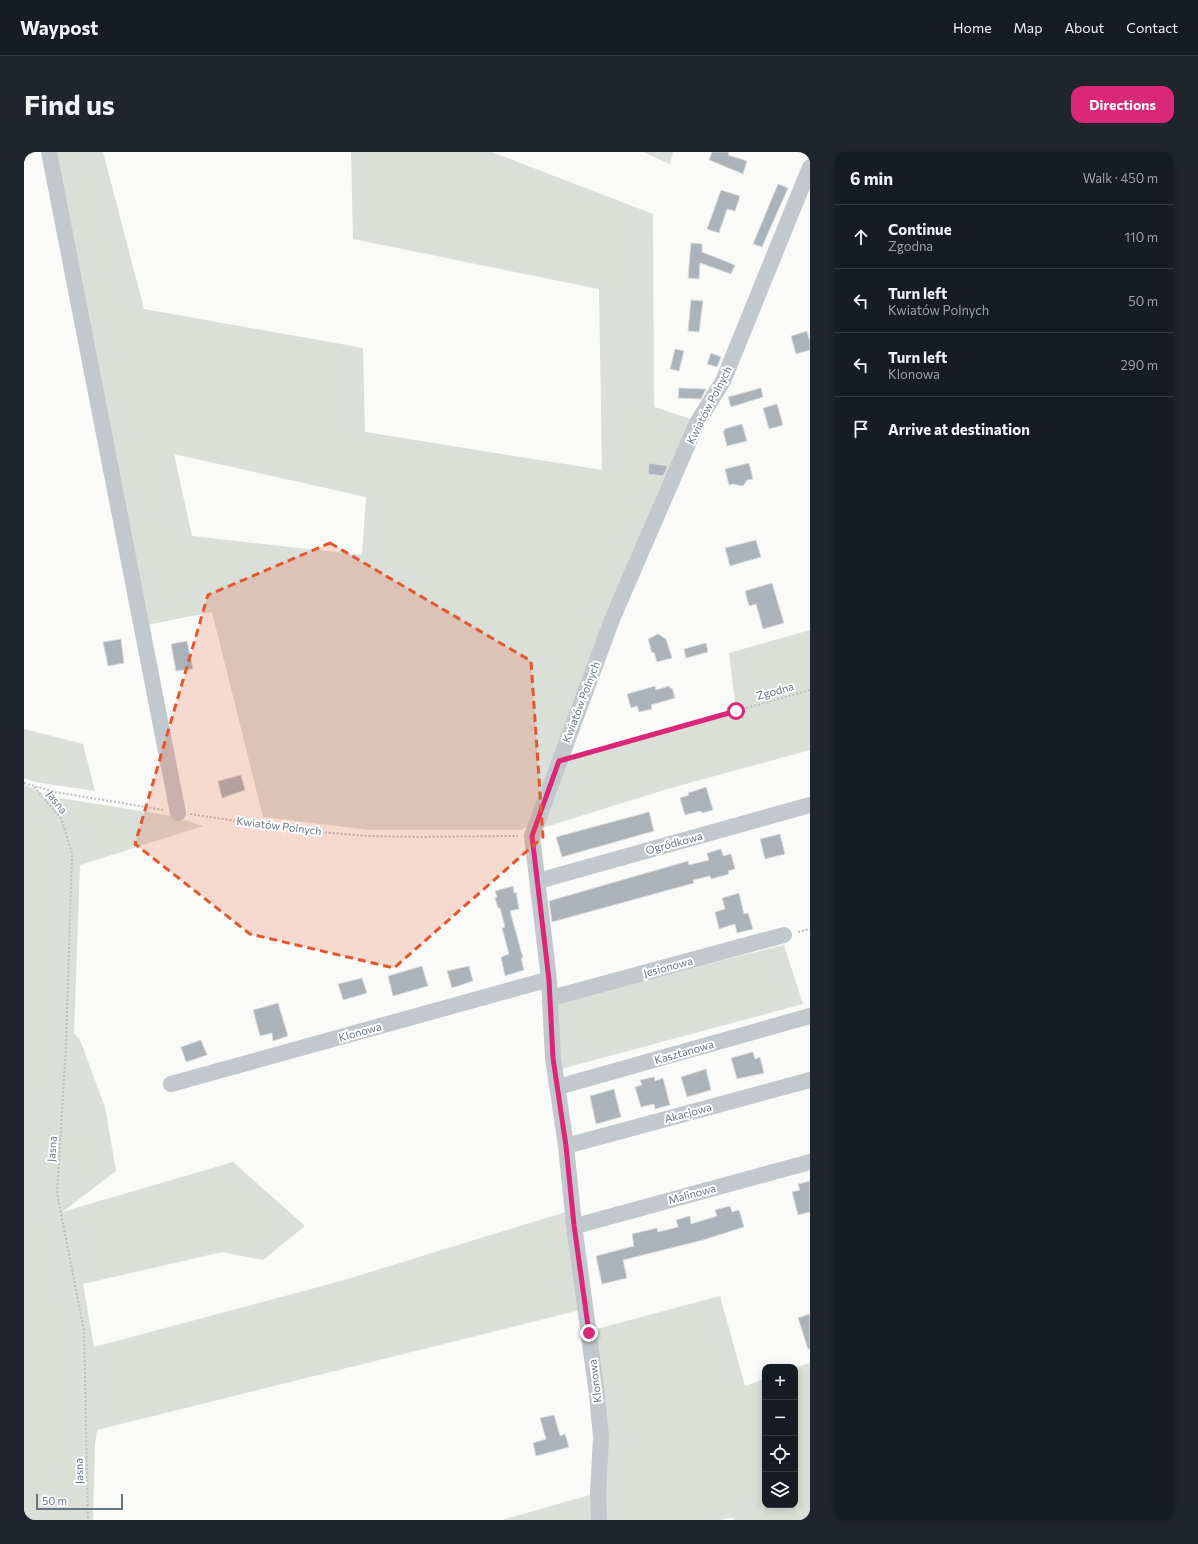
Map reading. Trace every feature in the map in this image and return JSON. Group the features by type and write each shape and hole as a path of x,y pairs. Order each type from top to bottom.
{"street":[{"path":"49,152 178,813"},
{"name":"Kwiatów Polnych","path":"532,836 613,617 697,424 723,381 810,167"},
{"name":"Ogródkowa","path":"538,881 810,805"},
{"name":"Klonowa","path":"532,836 551,998 553,1058 566,1146 574,1225 592,1356 601,1437 598,1495 599,1520"},
{"name":"Jesionowa","path":"551,998 784,935"},
{"name":"Klonowa","path":"171,1084 549,980"},
{"name":"Kasztanowa","path":"558,1087 810,1016"},
{"name":"Akacjowa","path":"566,1146 810,1080"},
{"name":"Malinowa","path":"574,1225 583,1224 810,1162"}],"path":[{"name":"Zgodna","path":"559,761 810,690"},
{"name":"Kwiatów Polnych","path":"24,783 55,792 178,813 287,829 371,836 532,836"},
{"name":"Jasna","path":"34,787 61,818 72,853 66,1046 57,1193 84,1331 88,1520"}],"highlighted area":[{"path":"330,543 531,661 543,837 394,968 250,934 135,844 208,595"}],"shaded area":[{"path":"49,152 103,152 144,309 363,348 365,432 602,470 599,289 353,239 351,152 492,152 653,214 654,407 693,420 528,826 521,830 370,830 263,817 212,612 142,626","holes":["174,454 366,497 362,555 192,536"]},
{"path":"643,152 673,152 670,164"},
{"path":"810,630 810,750 664,790 539,829 564,760 736,711 729,653"},
{"path":"24,729 83,744 95,791 35,782 24,778"},
{"path":"24,784 47,796 172,816 203,826 80,865 74,1033 80,1040 105,1107 116,1171 62,1212 233,1162 305,1226 263,1260 222,1252 83,1284 94,1347 341,1281 569,1211 580,1310 97,1430 95,1444 93,1520 24,1520"},
{"path":"784,945 803,1004 561,1069 557,1002"},
{"path":"720,1296 745,1386 762,1380 762,1508 798,1508 798,1367 810,1363 810,1520 734,1520 733,1517 721,1520 605,1520 593,1330"},
{"path":"593,1494 594,1520 502,1520"}],"building":[{"path":"712,152 729,152 728,155 747,161 743,174 709,160"},
{"path":"778,184 788,188 762,247 753,244"},
{"path":"721,190 740,196 735,211 727,209 719,233 707,229"},
{"path":"691,243 702,244 702,252 735,265 731,274 700,263 699,279 688,278"},
{"path":"691,300 703,301 699,332 688,331"},
{"path":"807,331 810,342 810,350 796,354 791,336"},
{"path":"675,349 684,351 679,371 670,369"},
{"path":"711,353 721,357 717,367 707,364"},
{"path":"679,388 706,389 701,399 678,398"},
{"path":"761,388 763,397 731,407 728,397"},
{"path":"777,404 783,425 769,429 763,408"},
{"path":"742,424 747,441 727,446 723,431 725,431 724,429"},
{"path":"649,463 668,466 663,476 648,474"},
{"path":"749,463 753,479 747,480 744,485 741,486 734,484 729,485 725,469"},
{"path":"756,540 761,557 730,566 725,548"},
{"path":"772,583 784,623 763,629 756,604 749,606 745,591"},
{"path":"658,634 666,639 672,658 657,662 654,652 652,653 648,639"},
{"path":"121,639 124,663 108,666 103,642"},
{"path":"187,641 193,669 176,671 171,644"},
{"path":"706,643 708,652 686,658 684,649"},
{"path":"655,686 656,690 669,686 672,688 675,698 651,705 652,709 639,712 637,706 631,708 627,694"},
{"path":"241,775 245,790 222,798 218,781"},
{"path":"706,787 713,810 685,815 680,798 689,795 688,793"},
{"path":"649,812 654,831 562,857 556,837"},
{"path":"780,834 785,854 765,859 760,839"},
{"path":"721,849 723,856 731,854 735,869 728,871 729,874 711,879 710,876 693,880 694,883 552,922 549,901 688,861 689,865 709,860 707,853"},
{"path":"513,886 514,893 516,892 519,909 510,911 523,958 521,958 524,970 505,976 501,957 509,954 502,928 505,927 500,908 498,908 495,898 497,897 495,891"},
{"path":"739,893 744,914 748,913 753,929 737,933 735,924 719,929 715,912 725,909 722,898"},
{"path":"422,966 428,986 393,996 388,976"},
{"path":"469,966 473,981 452,988 447,971"},
{"path":"362,978 367,993 343,1000 338,984"},
{"path":"278,1003 288,1036 273,1041 272,1033 260,1036 253,1010"},
{"path":"201,1040 207,1055 186,1062 181,1047"},
{"path":"753,1052 755,1059 760,1057 764,1073 737,1079 731,1058"},
{"path":"706,1069 711,1090 687,1097 681,1077"},
{"path":"654,1077 655,1081 663,1078 670,1105 655,1109 654,1104 641,1107 635,1087 642,1085 640,1080"},
{"path":"614,1089 621,1117 596,1124 590,1096"},
{"path":"810,1181 810,1212 798,1215 792,1192 800,1190 798,1184"},
{"path":"730,1206 732,1212 739,1210 744,1227 703,1240 623,1260 627,1278 602,1284 596,1256 634,1246 632,1234 657,1228 658,1232 678,1227 676,1220 690,1216 691,1224 717,1216 715,1210"},
{"path":"810,1314 810,1349 808,1349 798,1318"},
{"path":"554,1415 560,1436 565,1434 569,1447 536,1456 533,1443 546,1439 540,1418"}],"route":[{"path":"589,1333 574,1225 566,1146 553,1058 551,998 532,836 559,761 736,711"}]}
